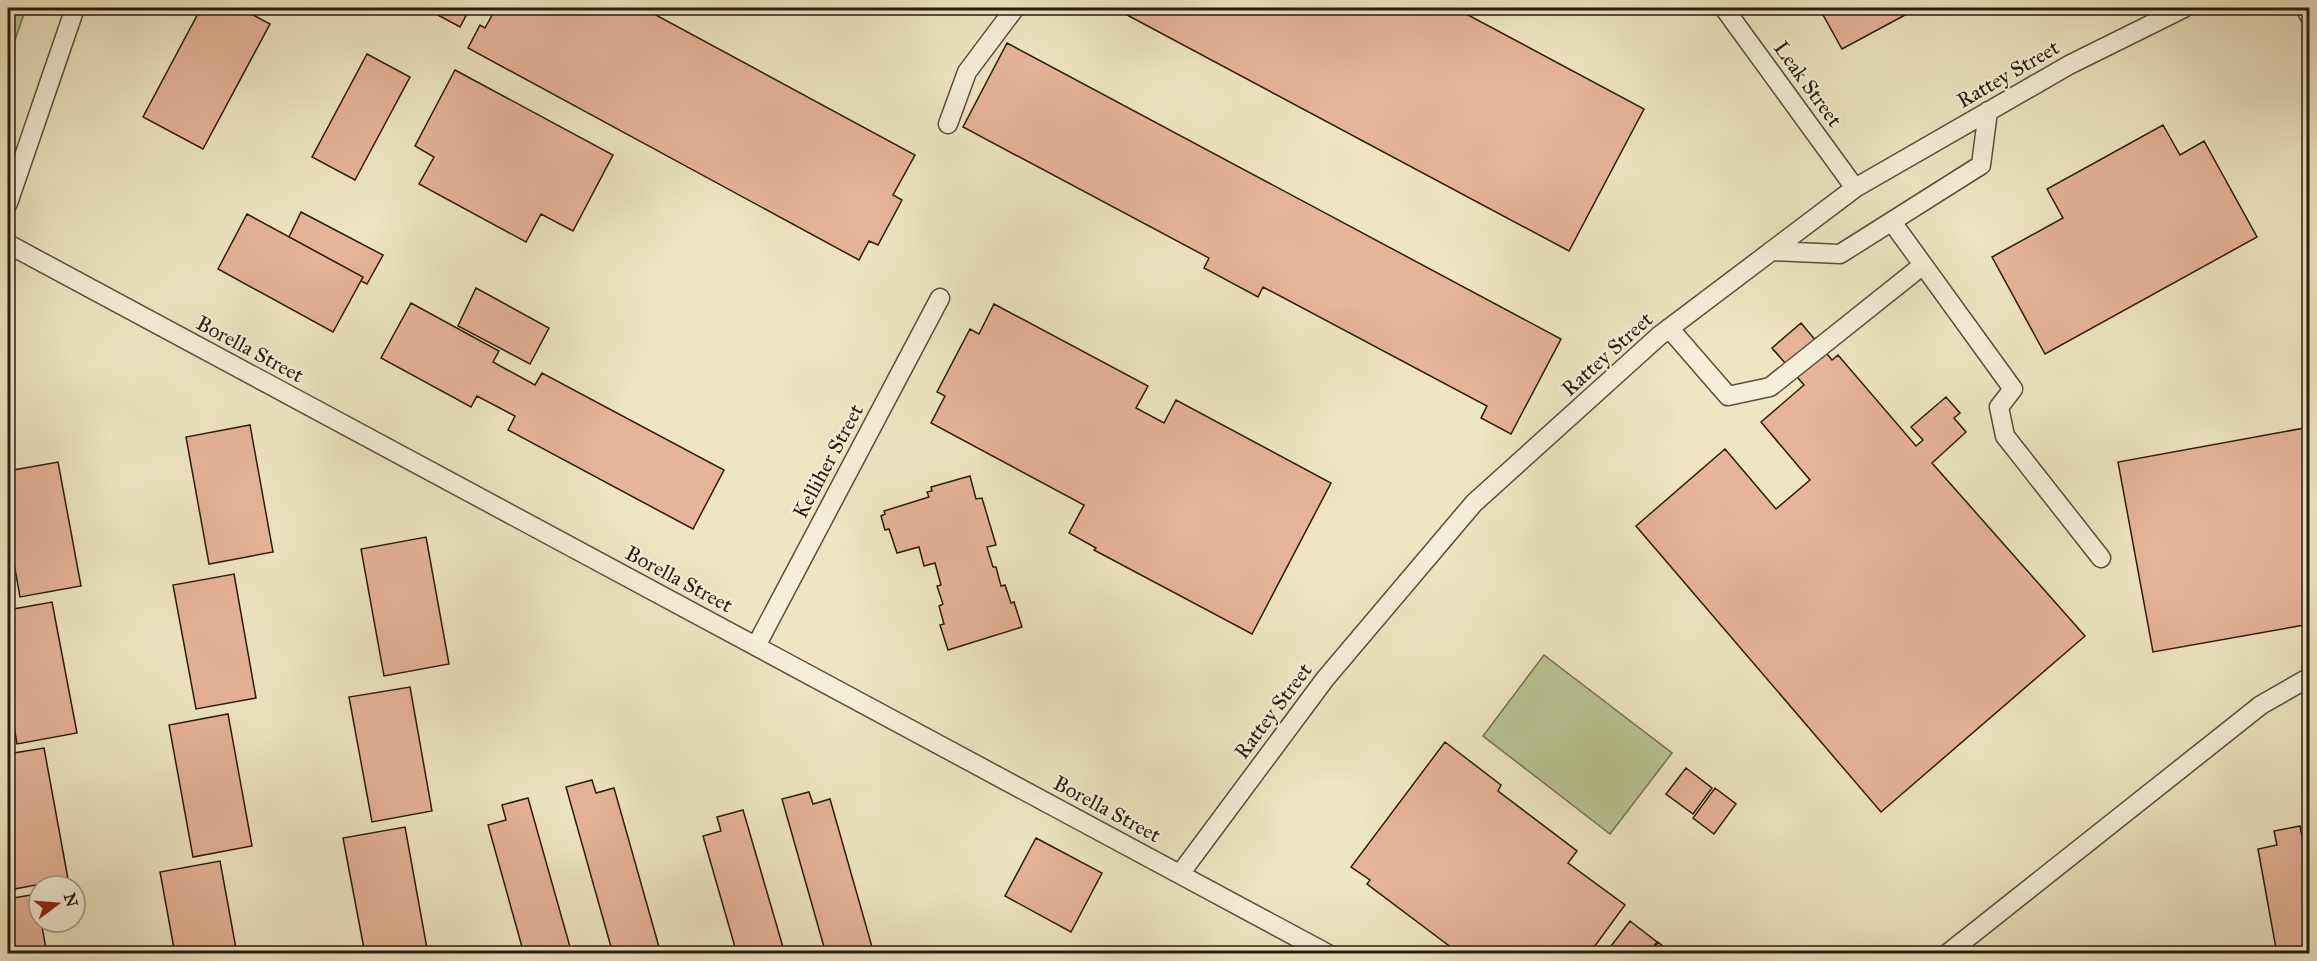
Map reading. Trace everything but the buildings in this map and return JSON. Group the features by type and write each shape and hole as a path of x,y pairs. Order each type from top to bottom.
{"lane":[{"path":"8,203 75,8"},
{"path":"948,124 967,72 1015,8"},
{"name":"Leak Street","path":"1724,8 1855,188"},
{"name":"Rattey Street","path":"1180,874 1325,679 1474,503 1669,328 1855,188 2069,65 2184,8"},
{"path":"2305,8 2310,17"},
{"path":"1771,251 1840,254 1981,165 1988,111"},
{"path":"1892,222 2013,389 1999,407 2005,436 2101,558"},
{"name":"Borella Street","path":"8,244 1328,954"},
{"path":"1669,328 1728,396 1770,387 1923,265"},
{"name":"Kelliher Street","path":"756,646 940,298"},
{"path":"1947,954 2261,705 2310,677"}],"green space":[{"path":"8,8 26,8 8,60"},
{"path":"1544,655 1672,753 1610,834 1483,736"}]}
